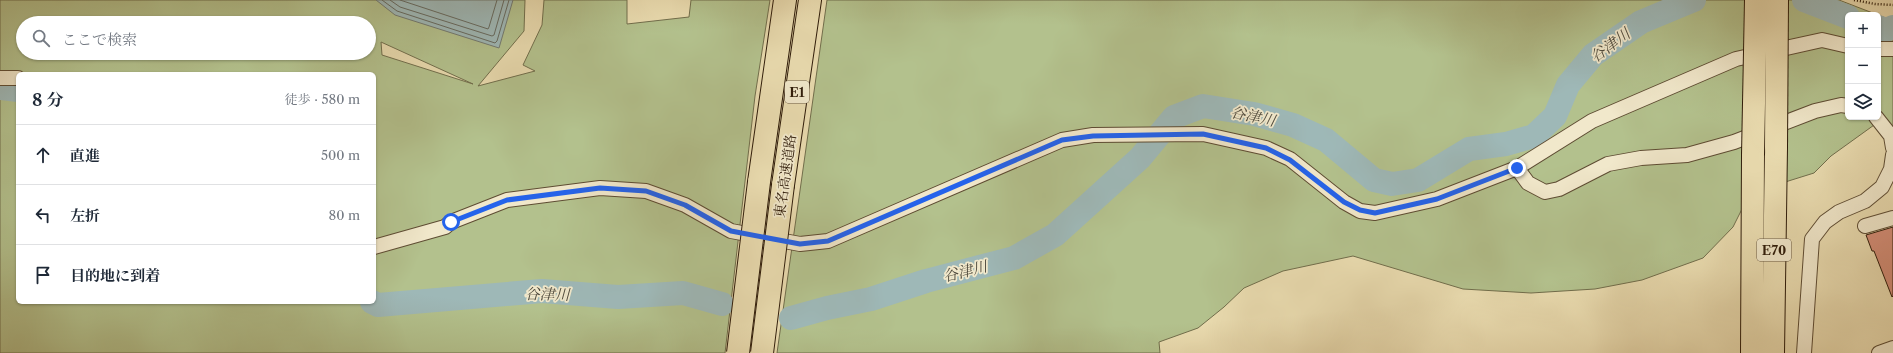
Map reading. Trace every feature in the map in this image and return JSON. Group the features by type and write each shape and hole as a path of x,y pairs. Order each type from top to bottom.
{"highway":[{"name":"東名高速道路","path":"738,353 759,182 785,0"},
{"name":"東名高速道路","path":"762,353 783,185 810,0"},
{"name":"E70","path":"1752,353 1753,155 1756,0"},
{"name":"E70","path":"1773,353 1777,0"}],"street":[{"path":"376,246 445,227 451,222 507,200 600,188 646,191 685,205 731,231 800,244 828,241 1062,140 1093,136 1203,134 1266,148 1290,160 1344,202 1360,210 1375,213 1437,199 1517,168 1592,121 1736,59 1822,40 1845,45"},
{"path":"1881,50 1893,49"},
{"path":"0,78 16,78"},
{"path":"1517,168 1528,183 1545,192 1559,189 1608,164 1640,158 1687,155 1734,142 1815,111 1841,105 1845,106"},
{"path":"1878,120 1891,136 1893,148"},
{"path":"1804,353 1812,239 1825,222 1839,212 1865,201 1882,187 1890,168 1893,155"},
{"path":"1865,226 1893,218"},
{"path":"1879,353 1893,348"}],"path":[{"path":"1854,0 1875,4 1893,5"}],"green space":[{"path":"0,0 525,0 524,31 478,86 535,71 523,65 542,25 544,0 627,0 627,24 689,17 691,0 770,0 755,96 725,353 0,353","holes":["381,42 473,84 382,55"]},
{"path":"827,0 1839,0 1870,12 1845,12 1845,120 1881,120 1831,156 1814,173 1750,193 1733,227 1703,258 1642,280 1595,289 1531,293 1463,289 1353,256 1283,271 1244,288 1224,307 1198,328 1159,342 1160,353 777,353"},
{"path":"1881,16 1893,21 1893,129 1881,120"}],"water":[{"path":"376,0 513,0 499,48 395,15"}],"building":[{"path":"1893,227 1893,296 1892,297 1866,235"}],"waterway":[{"name":"谷津川","path":"791,318 827,308 871,299 926,281 1014,258 1055,235 1140,158 1174,117 1203,106 1254,114 1293,125 1326,140 1374,180 1392,184 1418,180 1469,149 1506,144 1534,136 1555,116 1568,85 1593,55 1641,22 1694,0"},
{"name":"谷津川","path":"1804,0 1845,16"},
{"name":"谷津川","path":"1881,28 1886,30 1893,27"},
{"name":"谷津川","path":"0,88 16,90"},
{"name":"谷津川","path":"376,304 542,291 618,297 683,293 722,304"}],"route":[{"path":"451,222 507,200 600,188 646,191 685,205 731,231 800,244 828,241 1062,140 1093,136 1203,134 1266,148 1290,160 1344,202 1360,210 1375,213 1437,199 1517,168"}]}
